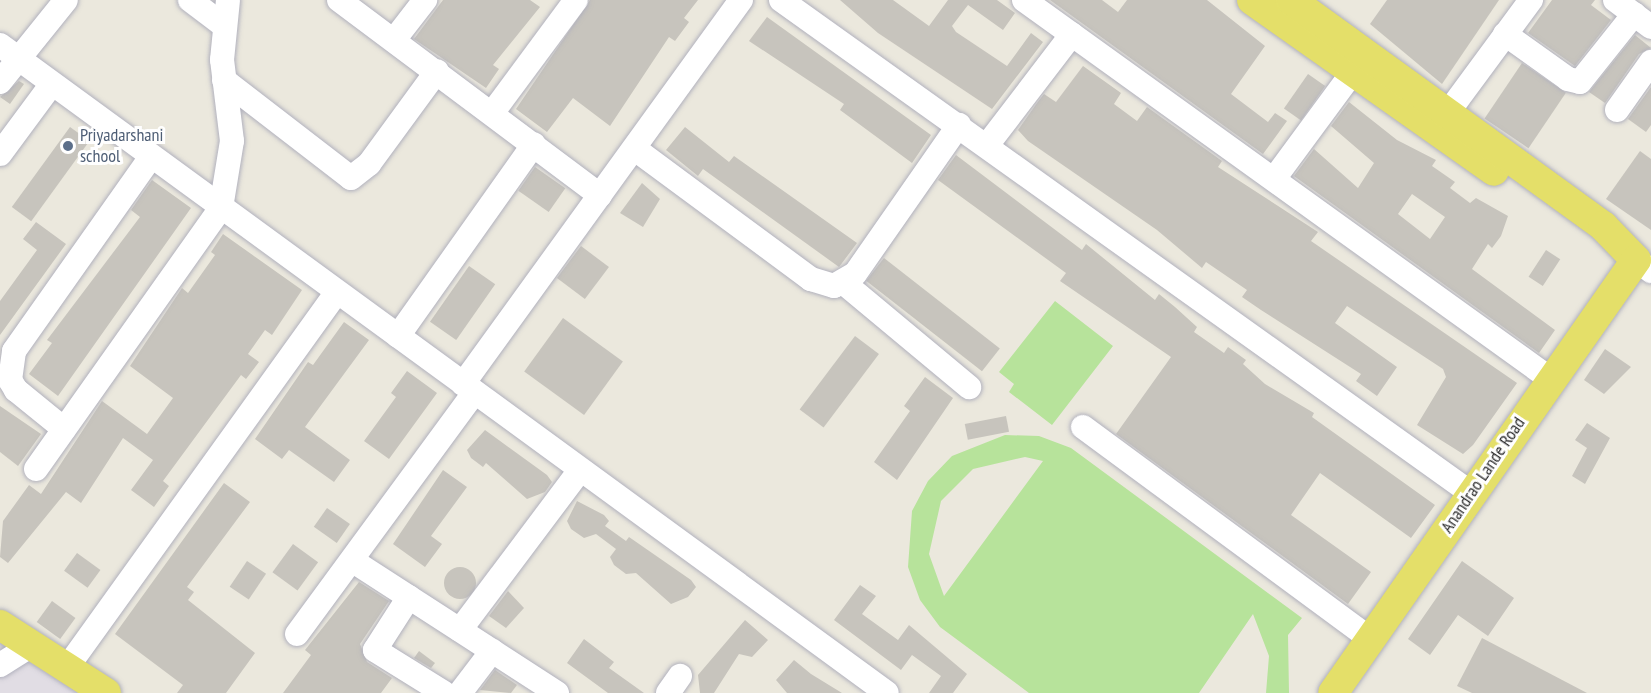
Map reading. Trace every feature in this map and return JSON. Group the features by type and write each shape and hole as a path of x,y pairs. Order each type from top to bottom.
{"main road":[{"path":"1252,0 1353,72 1441,122"},
{"path":"1291,0 1441,122 1595,240 1635,259"},
{"name":"Anandrao Lande Road","path":"1333,693 1549,378 1635,259"},
{"path":"0,625 106,693"}],"street":[{"path":"0,82 9,52 66,0"},
{"path":"190,0 223,25"},
{"path":"36,469 221,208 232,141 224,80 223,25 228,0"},
{"path":"394,40 425,0"},
{"path":"494,112 576,0"},
{"path":"297,634 353,561 600,195 741,0"},
{"path":"781,0 988,144 1471,493"},
{"path":"1024,0 1549,378"},
{"path":"1441,122 1530,0"},
{"path":"345,2 494,112 600,195"},
{"path":"1505,34 1568,79 1580,81 1633,14"},
{"path":"988,144 1072,34"},
{"path":"9,52 51,85 888,693"},
{"path":"1617,110 1651,62"},
{"path":"224,80 351,178 369,164 437,71"},
{"path":"1274,179 1353,72"},
{"path":"0,154 51,85"},
{"path":"635,148 811,279 834,286 844,283 959,125"},
{"path":"398,336 534,144"},
{"path":"64,429 16,390 10,380 14,351 150,157"},
{"path":"844,283 969,387"},
{"path":"66,669 337,292"},
{"path":"1083,427 1371,639"},
{"path":"460,630 580,470"},
{"path":"353,561 557,693"},
{"path":"409,597 375,650 444,693"},
{"path":"0,665 31,646"},
{"path":"460,693 492,651"}],"shaded area":[{"path":"0,639 82,693 0,693"}],"green space":[{"path":"1055,301 1113,346 1052,425 1009,392 1014,384 999,372"},
{"path":"1005,435 1039,436 1071,448 1302,618 1288,635 1289,693 1266,693 1269,656 1253,614 1199,693 1029,693 940,627 920,600 908,567 912,511 928,481 952,456","holes":["1025,457 1043,461 944,596 929,554 941,501 973,469"]}],"building":[{"path":"443,0 530,0 540,7 493,65 499,69 486,88 414,39"},
{"path":"590,0 698,0 684,18 689,22 675,41 669,37 610,126 573,98 547,132 516,109"},
{"path":"840,0 893,0 929,26 948,0 997,0 1015,13 1003,30 968,5 952,26 956,32 1007,66 1031,33 1043,42 992,109 878,33"},
{"path":"1050,0 1102,0 1118,12 1127,0 1207,0 1265,46 1231,94 1268,122 1275,113 1287,121 1263,154"},
{"path":"1387,0 1499,0 1442,84 1370,24"},
{"path":"1552,0 1595,0 1591,5 1611,20 1575,66 1528,33"},
{"path":"767,17 931,135 912,163 840,110 844,104 749,41"},
{"path":"1635,35 1651,48 1639,54 1605,103 1589,92"},
{"path":"1522,63 1566,93 1528,148 1485,119"},
{"path":"1083,66 1121,93 1114,104 1137,121 1147,107 1222,161 1218,167 1318,232 1311,241 1517,383 1473,445 1463,454 1417,425 1446,377 1443,369 1347,306 1335,323 1397,367 1377,396 1356,381 1361,374 1242,297 1247,290 1206,262 1202,268 1157,230 1028,141 1018,130 1037,103 1044,94 1056,102"},
{"path":"1308,74 1325,86 1301,120 1284,108"},
{"path":"19,81 24,84 10,104 0,97"},
{"path":"1651,87 1651,125 1646,132 1628,119"},
{"path":"1349,102 1397,140 1436,160 1432,166 1455,182 1450,188 1470,203 1476,198 1508,216 1501,236 1492,248 1488,244 1472,269 1555,330 1539,353 1294,176 1314,149 1358,188 1374,163 1331,126","holes":["1412,194 1445,217 1430,239 1398,214"]},
{"path":"70,127 89,141 31,221 12,207"},
{"path":"685,127 729,162 734,156 857,243 839,267 703,169 698,176 666,150"},
{"path":"1640,151 1651,159 1651,230 1606,199"},
{"path":"956,155 1082,250 1086,244 1155,300 1159,294 1197,327 1194,332 1224,353 1228,347 1246,360 1243,364 1265,384 1314,413 1312,417 1435,505 1411,538 1320,473 1291,515 1371,572 1348,604 1116,434 1171,357 1060,281 1066,273 938,180"},
{"path":"535,167 565,188 549,212 518,191"},
{"path":"152,180 191,208 58,396 29,374 52,343 47,340 140,217 131,210"},
{"path":"642,183 660,199 643,227 620,213"},
{"path":"36,222 66,244 0,335 0,301 37,250 23,239"},
{"path":"223,234 302,290 272,335 265,330 248,354 259,362 246,379 241,375 163,481 169,486 154,507 131,490 153,460 123,438 81,503 66,492 8,563 0,557 3,521 29,485 41,494 102,401 147,434 173,398 130,366 182,288 188,293 215,255 211,252"},
{"path":"581,246 609,267 585,299 557,278"},
{"path":"1546,250 1560,259 1543,286 1529,277"},
{"path":"884,258 1000,349 982,371 866,281"},
{"path":"469,266 495,284 456,340 430,322"},
{"path":"563,318 623,361 584,415 524,371"},
{"path":"344,322 369,340 305,427 350,460 334,482 289,450 282,459 255,439 308,362 313,365"},
{"path":"855,336 879,354 824,428 800,409"},
{"path":"1605,349 1631,367 1604,394 1584,380"},
{"path":"407,371 437,393 389,459 364,441 396,397 391,393"},
{"path":"925,377 953,398 897,480 874,462 910,411 904,406"},
{"path":"0,406 41,434 18,466 0,452"},
{"path":"1006,416 1009,432 968,440 965,424"},
{"path":"1587,423 1610,438 1585,484 1572,476 1587,448 1575,440"},
{"path":"485,430 547,475 552,482 545,492 527,499 486,463 483,467 471,458 467,450"},
{"path":"443,470 467,487 431,536 442,544 425,567 393,544"},
{"path":"224,483 250,502 187,587 194,592 188,600 255,653 226,693 177,693 183,685 115,634"},
{"path":"577,501 604,515 609,521 605,526 626,541 629,537 691,580 696,587 688,597 671,604 636,573 626,574 614,565 610,557 616,549 596,534 584,538 571,529 567,521"},
{"path":"327,508 350,524 337,543 314,527"},
{"path":"293,544 318,562 298,591 272,572"},
{"path":"77,553 100,570 88,588 64,571"},
{"path":"247,561 266,574 249,600 230,587"},
{"path":"1462,561 1514,598 1488,636 1458,615 1430,655 1408,639"},
{"path":"460,567 471,572 476,583 471,594 460,599 449,594 444,583 449,572"},
{"path":"359,582 389,601 360,644 367,662 392,678 381,693 283,693 311,655 305,650"},
{"path":"860,585 876,596 862,614 898,640 909,625 967,674 953,693 929,693 941,676 912,655 901,670 834,620"},
{"path":"508,591 524,608 506,628 489,616"},
{"path":"52,601 75,618 60,639 37,622"},
{"path":"745,620 768,640 752,657 739,654 714,693 700,693 698,675"},
{"path":"1482,638 1587,693 1472,693 1457,686"},
{"path":"584,639 614,662 609,668 644,693 608,693 567,663"},
{"path":"419,651 435,663 431,668 414,658"},
{"path":"794,660 811,674 842,693 787,693 776,680"},
{"path":"495,670 517,685 511,693 480,690"}],"place":[{"name":"Priyadarshani school","path":"68,146"}]}
